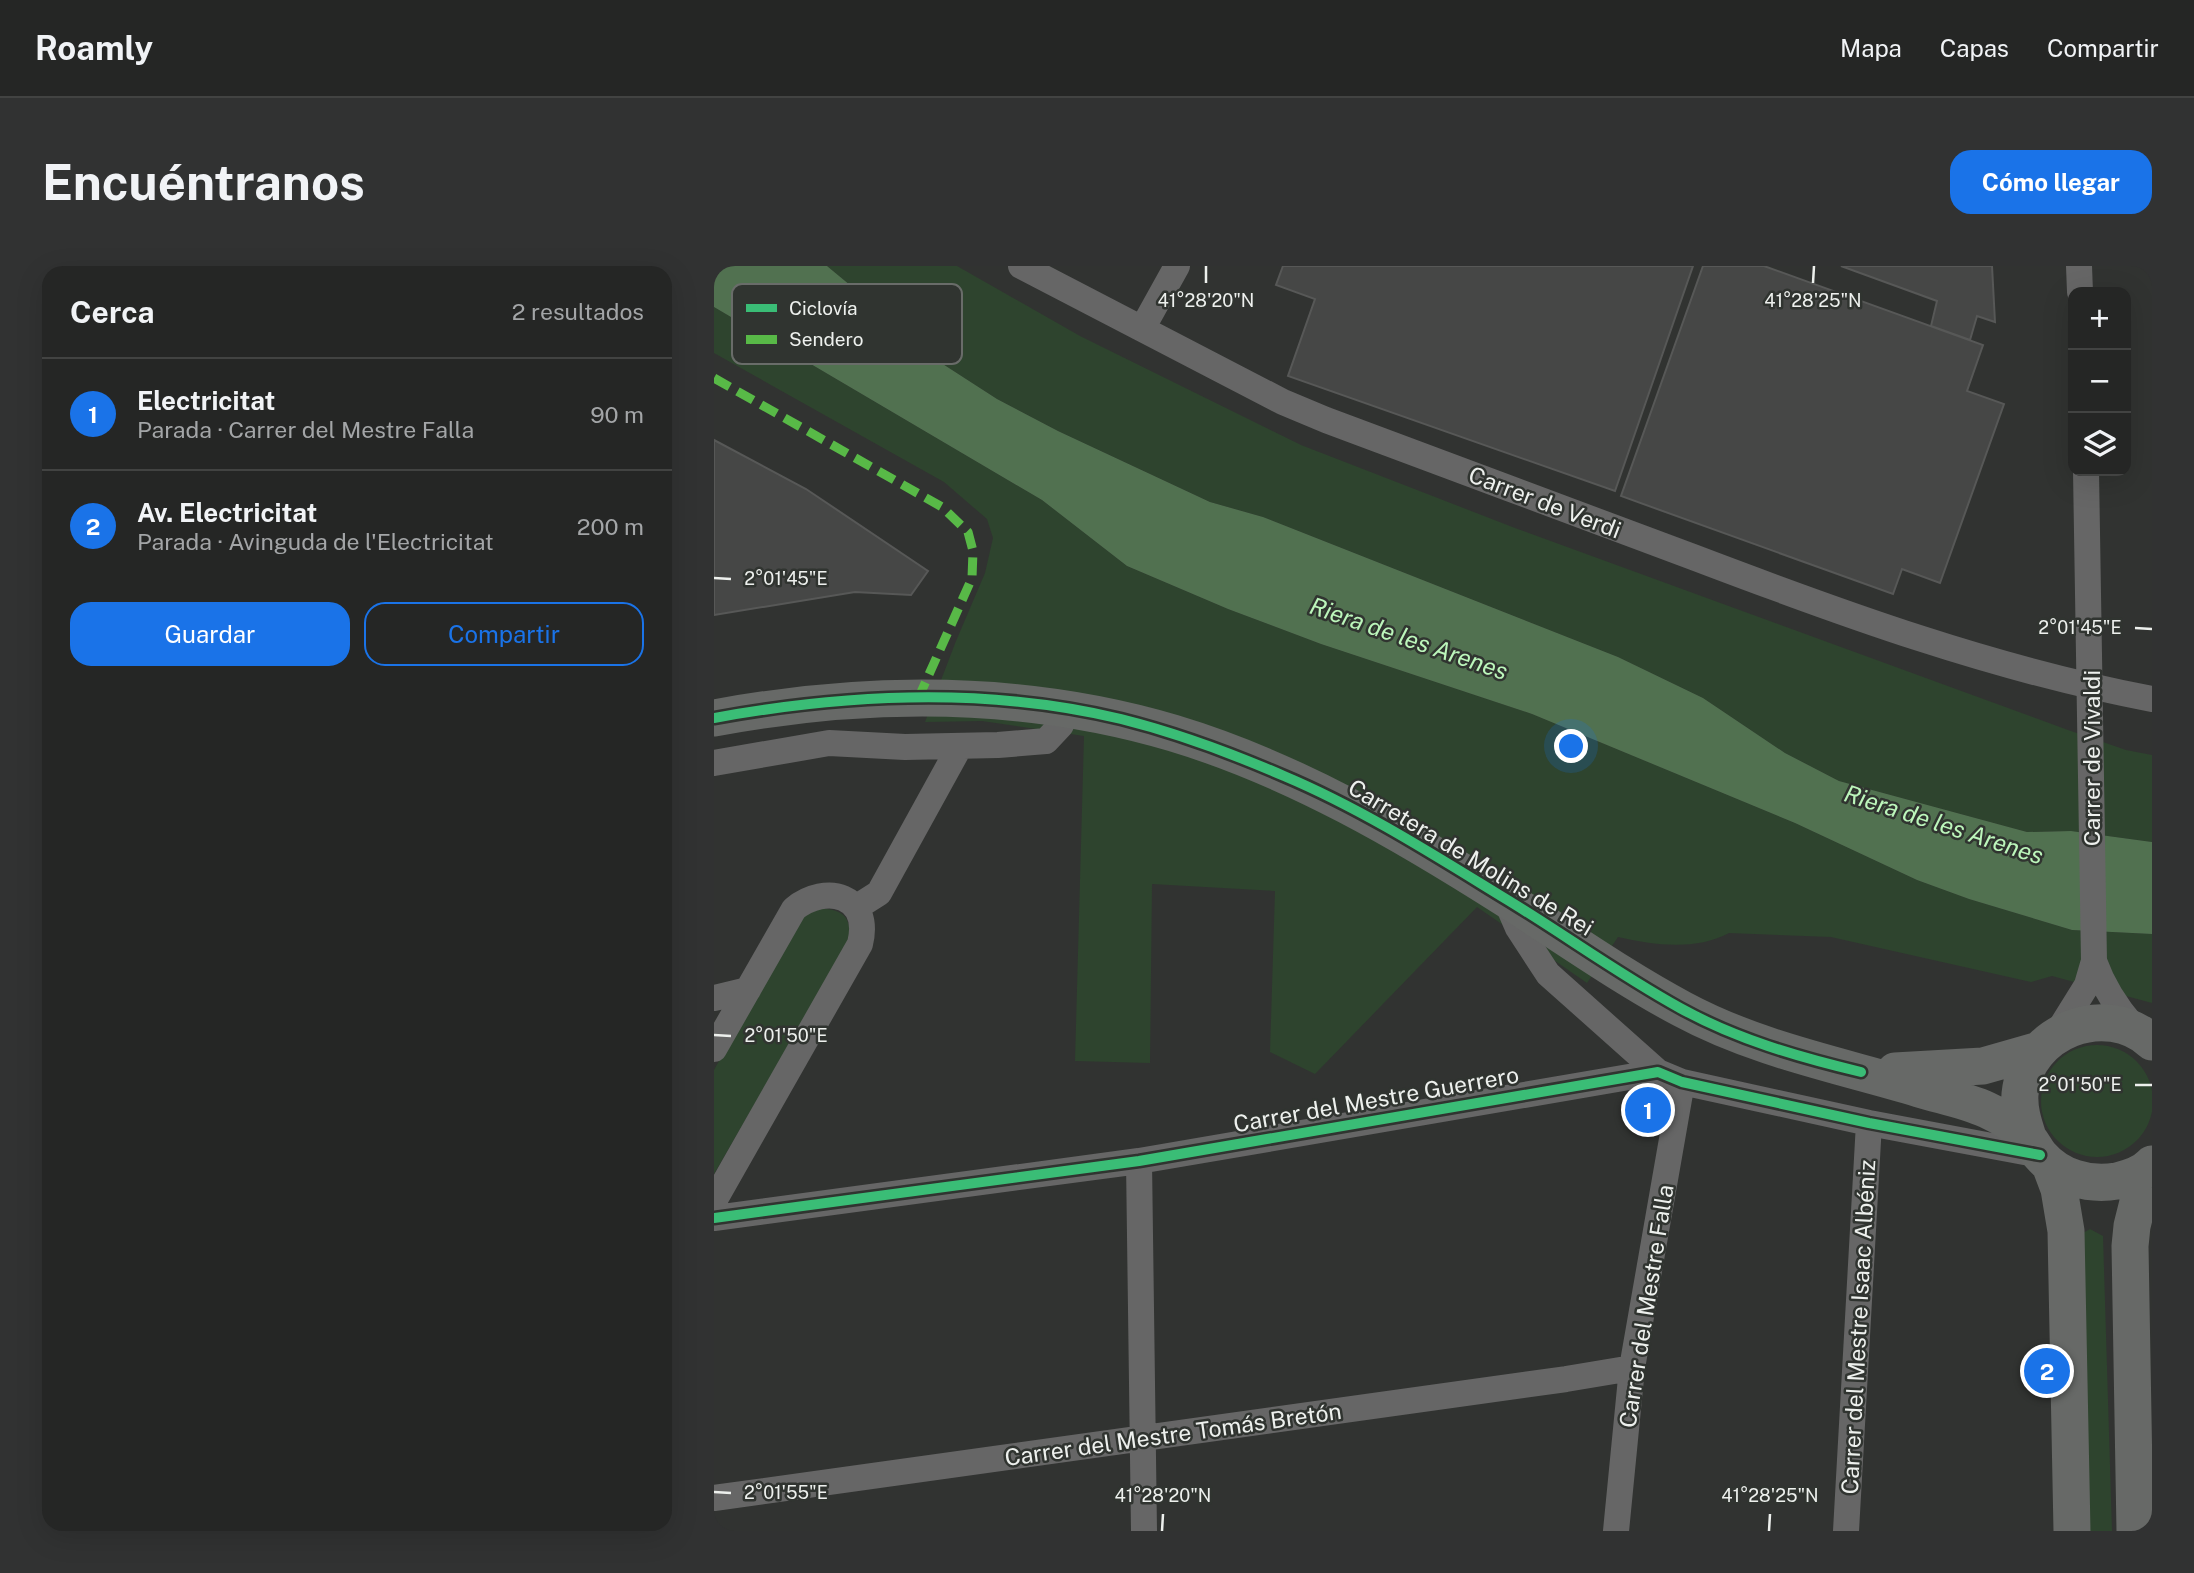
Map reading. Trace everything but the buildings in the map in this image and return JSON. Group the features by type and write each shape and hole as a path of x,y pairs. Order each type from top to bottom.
{"main road":[{"name":"Carretera de Molins de Rei","path":"714,718 826,703 880,699 960,699 1067,709 1121,719 1176,734 1287,777 1379,822 1680,1008 1723,1029 1813,1061 1974,1105 2002,1119 2039,1152"},
{"name":"Carretera de Molins de Rei","path":"1861,1072 1983,1066 2047,1043 2079,1026 2095,1023 2122,1025 2145,1037"},
{"path":"2047,1043 2027,1070 2020,1092 2021,1115 2059,1189 2066,1231 2072,1531"},
{"path":"2039,1152 2066,1175 2084,1181 2103,1183 2122,1180 2150,1168"},
{"path":"2135,1531 2130,1246 2132,1226 2150,1168"}],"street":[{"name":"Carrer de Verdi","path":"1021,266 1283,402 1326,420 1861,620 1982,658 2090,687 2152,699"},
{"path":"1142,329 1177,266"},
{"path":"2079,266 2080,287"},
{"name":"Carrer de Vivaldi","path":"2086,476 2094,961 2103,986 2120,1011 2145,1037"},
{"path":"714,763 829,743 905,747 1046,741 1061,724 1067,709"},
{"path":"858,907 879,893 960,746"},
{"path":"714,1049 794,909 814,897 846,900 858,907 863,932 860,944 714,1201"},
{"name":"Carretera de Molins de Rei","path":"1505,898 1518,928 1548,974 1658,1072"},
{"name":"Carrer de Vivaldi","path":"2047,1043 2087,985 2094,961"},
{"path":"714,998 748,990"},
{"path":"1658,1072 1682,1082 1869,1124 2039,1152"},
{"name":"Carrer del Mestre Guerrero","path":"714,1218 1139,1161 1658,1072"},
{"name":"Carrer del Mestre Falla","path":"1615,1531 1632,1368 1682,1082"},
{"name":"Carrer del Mestre Isaac Albéniz","path":"1846,1531 1869,1124"},
{"path":"1139,1161 1144,1531"},
{"name":"Carrer del Mestre Tomás Bretón","path":"714,1498 1632,1368"}],"shaded area":[{"path":"827,266 957,266 1080,336 1301,445 1515,528 2068,730 2126,750 2152,755 2152,842 2071,831 2027,832 1839,781 1785,753 1703,698 1618,657 1263,517 1210,502 1058,431 997,399 943,364 962,364 962,284 849,284"},
{"path":"714,307 732,318 732,363 714,353"},
{"path":"734,364 811,364 1042,500 1127,566 1228,609 1321,644 1532,714 1795,823 1917,880 1969,899 2072,930 2152,934 2152,1003 2052,976 2031,982 1831,937 1729,933 1716,939 1674,945 1618,937 1587,983 1477,907 1315,1074 1270,1052 1275,891 1152,884 1150,1063 1075,1061 1084,736 982,721 925,722 985,573 993,538 987,519 944,482"},
{"path":"810,908 834,910 845,917 850,930 850,940 714,1174 714,1070 803,912"},
{"path":"2097,1045 2118,1049 2136,1062 2149,1080 2153,1101 2149,1122 2136,1140 2118,1153 2097,1157 2076,1153 2058,1140 2045,1122 2041,1101 2045,1080 2058,1062 2076,1049"},
{"path":"2090,1229 2103,1236 2112,1531 2084,1531 2083,1233"}],"water":[{"path":"714,266 827,266 849,284 732,284 732,318 714,307"},
{"name":"Riera de les Arenes","path":"811,364 943,364 997,399 1058,431 1210,502 1263,517 1618,657 1703,698 1785,753 1839,781 2027,832 2071,831 2152,842 2152,934 2072,930 1969,899 1917,880 1795,823 1532,714 1321,644 1228,609 1127,566 1042,500"}],"marked path":[{"path":"714,378 942,507 968,532 973,551 972,578 918,699"}],"cycle path":[{"path":"714,718 866,699 969,698 1071,709 1163,731 1264,768 1368,817 1523,910 1634,981 1701,1019 1768,1046 1861,1072"},
{"path":"714,1218 1139,1161 1658,1072 1682,1082 1869,1123 2040,1155"}],"place":[{"name":"Electricitat","path":"1648,1110"},
{"name":"Av. Electricitat","path":"2047,1371"}]}
